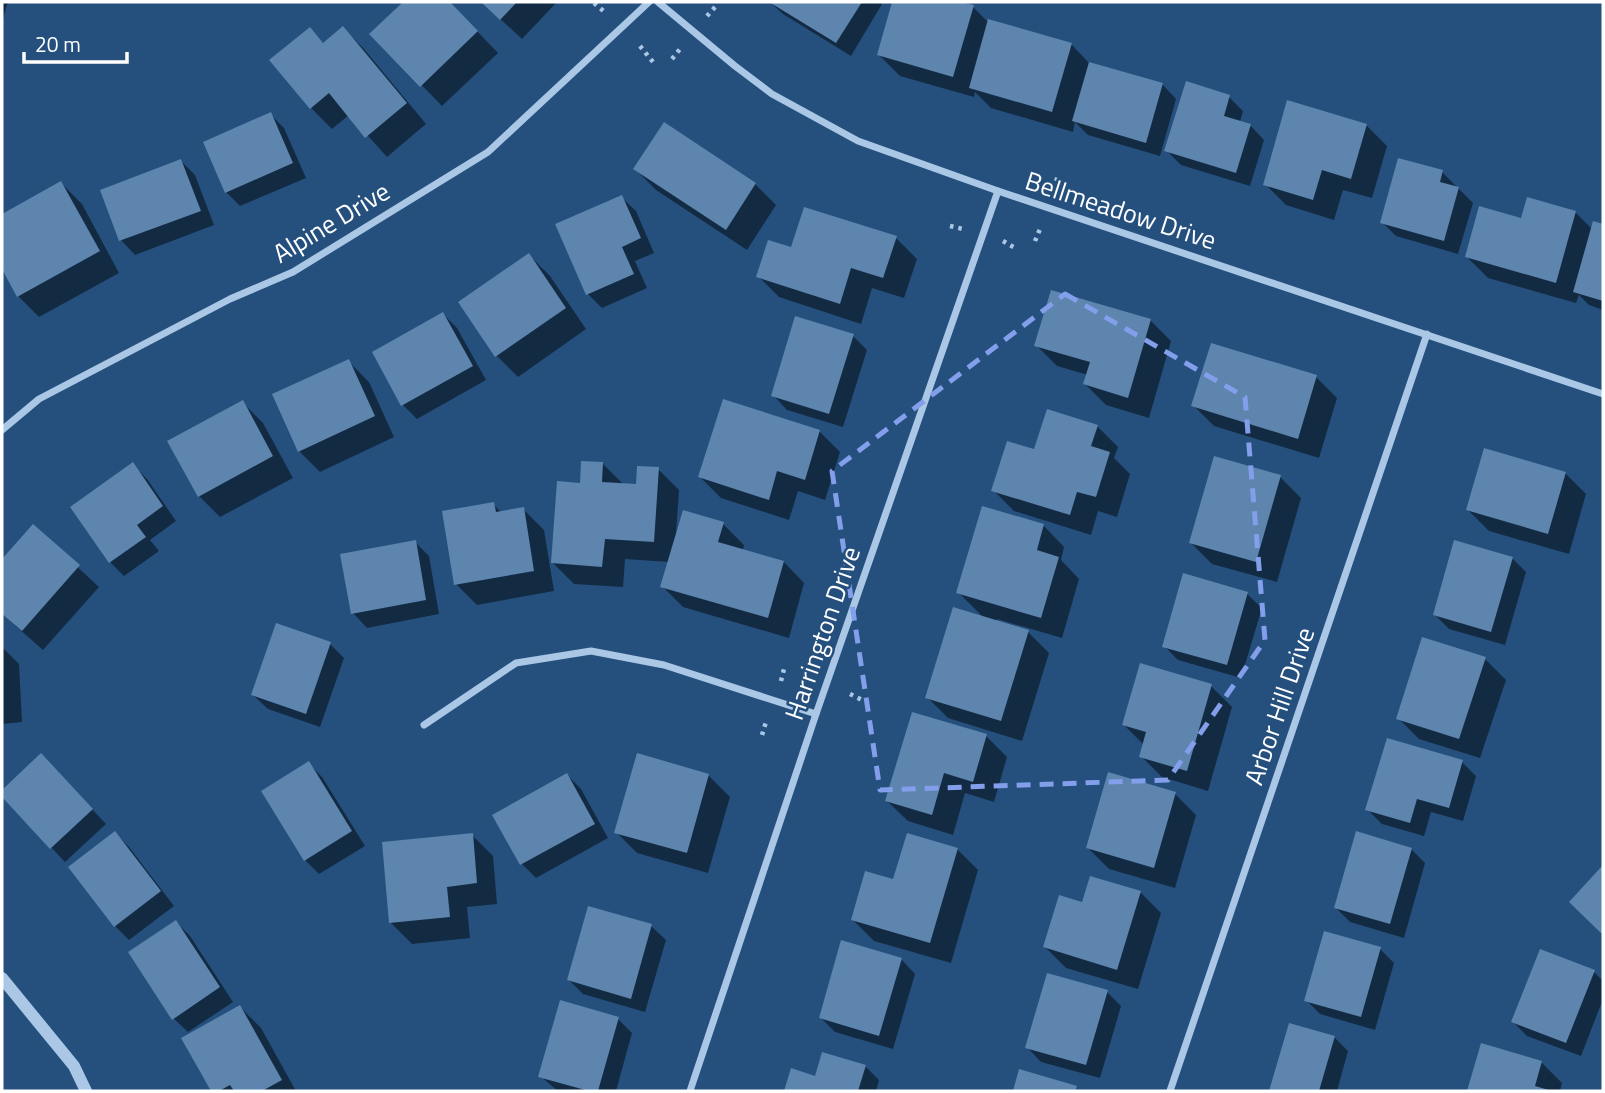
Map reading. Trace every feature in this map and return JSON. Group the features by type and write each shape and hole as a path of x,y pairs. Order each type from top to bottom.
{"street":[{"name":"Alpine Drive","path":"2,430 39,399 230,299 293,272 488,152 649,2"},
{"name":"Bellmeadow Drive","path":"658,2 772,94 858,141 998,191 1603,394"},
{"name":"Harrington Drive","path":"690,1091 816,714 998,191"},
{"name":"Arbor Hill Drive","path":"1170,1091 1427,334"},
{"path":"424,725 516,663 591,651 664,665 816,714"},
{"path":"2,978 74,1066 86,1091"}],"path":[{"path":"594,4 610,17"},
{"path":"705,18 716,6"},
{"path":"640,47 653,62"},
{"path":"671,59 680,49"},
{"path":"1053,189 1058,176"},
{"path":"950,226 963,229"},
{"path":"1035,241 1040,229"},
{"path":"1003,241 1015,248"},
{"path":"780,683 784,669"},
{"path":"850,694 862,700"},
{"path":"762,735 766,722"}],"highlighted area":[{"path":"1065,294 1245,397 1265,640 1168,780 880,790 832,471"}],"building":[{"path":"403,2 450,2 478,31 420,87 369,34"},
{"path":"481,2 517,2 500,20"},
{"path":"769,2 862,2 836,43"},
{"path":"892,2 961,2 974,5 953,77 877,55"},
{"path":"988,19 1072,43 1052,112 969,88"},
{"path":"343,26 407,103 365,138 329,93 310,109 269,60 310,27 323,43"},
{"path":"1089,62 1163,83 1146,143 1072,121"},
{"path":"1186,81 1230,95 1224,116 1251,124 1236,173 1164,151"},
{"path":"1287,100 1367,124 1351,179 1322,170 1313,200 1263,185"},
{"path":"271,112 293,163 225,193 203,142"},
{"path":"664,122 756,183 726,230 633,169"},
{"path":"1398,158 1443,170 1440,182 1459,187 1444,241 1380,223"},
{"path":"181,159 201,211 119,241 100,190"},
{"path":"61,181 100,251 17,297 2,269 2,214"},
{"path":"622,195 641,238 622,247 634,274 586,295 555,224"},
{"path":"1527,197 1576,211 1556,283 1465,257 1479,206 1521,218"},
{"path":"804,207 897,236 883,278 851,268 840,304 756,277 768,240 791,247"},
{"path":"1593,221 1603,224 1603,301 1573,292"},
{"path":"529,253 566,308 495,357 458,302"},
{"path":"1051,290 1151,319 1128,398 1083,384 1090,362 1034,346"},
{"path":"443,312 473,366 401,406 372,352"},
{"path":"795,316 854,334 829,414 771,396"},
{"path":"1211,343 1317,375 1298,439 1191,406"},
{"path":"349,359 375,416 298,452 272,394"},
{"path":"723,399 820,430 805,480 777,471 769,500 698,477"},
{"path":"243,400 273,456 198,497 167,441"},
{"path":"1047,409 1098,425 1091,446 1110,452 1096,497 1077,492 1070,515 991,491 1007,441 1034,449"},
{"path":"1484,448 1566,472 1548,534 1466,510"},
{"path":"1214,456 1281,475 1256,562 1189,543"},
{"path":"581,461 603,462 602,482 636,484 637,466 659,467 654,542 605,539 602,567 551,563 557,481 580,483"},
{"path":"133,462 163,506 137,525 146,537 109,563 70,507"},
{"path":"494,502 496,512 524,507 534,571 454,585 442,511"},
{"path":"982,506 1044,524 1037,550 1059,557 1041,618 956,593"},
{"path":"683,510 724,522 718,542 784,561 768,618 660,587"},
{"path":"33,524 80,565 22,631 2,614 2,559"},
{"path":"416,540 426,600 351,614 340,554"},
{"path":"1454,540 1513,557 1491,632 1433,615"},
{"path":"1183,573 1248,592 1227,665 1162,647"},
{"path":"953,607 1029,630 1001,721 925,698"},
{"path":"276,623 331,642 306,714 251,695"},
{"path":"1422,637 1486,657 1459,739 1396,719"},
{"path":"1140,663 1212,684 1187,771 1139,757 1146,732 1122,725"},
{"path":"912,712 987,734 973,782 944,773 932,815 885,801"},
{"path":"1387,738 1463,760 1449,808 1417,799 1410,823 1365,810"},
{"path":"41,753 93,809 50,849 2,797 2,790"},
{"path":"637,753 709,774 687,853 614,833"},
{"path":"309,761 352,831 304,861 261,791"},
{"path":"1108,772 1176,792 1154,868 1086,848"},
{"path":"567,773 595,824 520,865 492,815"},
{"path":"115,831 161,891 114,927 68,867"},
{"path":"1356,831 1412,848 1390,924 1334,908"},
{"path":"473,833 477,883 447,887 450,917 389,923 382,842"},
{"path":"907,833 958,848 930,943 851,920 865,871 893,879"},
{"path":"1603,865 1603,935 1569,902"},
{"path":"1090,876 1141,891 1117,970 1043,947 1059,895 1082,902"},
{"path":"588,906 652,924 631,999 567,980"},
{"path":"176,920 220,987 172,1020 128,952"},
{"path":"1324,931 1381,947 1361,1017 1304,1001"},
{"path":"841,940 902,958 879,1036 819,1018"},
{"path":"1540,949 1595,970 1566,1043 1511,1022"},
{"path":"1047,973 1108,990 1086,1065 1025,1048"},
{"path":"560,1000 619,1017 598,1091 538,1077"},
{"path":"240,1005 282,1080 262,1091 234,1091 230,1085 219,1091 211,1091 181,1038"},
{"path":"1289,1023 1335,1036 1319,1091 1269,1091"},
{"path":"1481,1043 1542,1061 1535,1086 1552,1091 1467,1091"},
{"path":"822,1052 866,1065 858,1091 784,1091 791,1068 815,1076"},
{"path":"1019,1069 1077,1086 1075,1091 1013,1091"}]}
